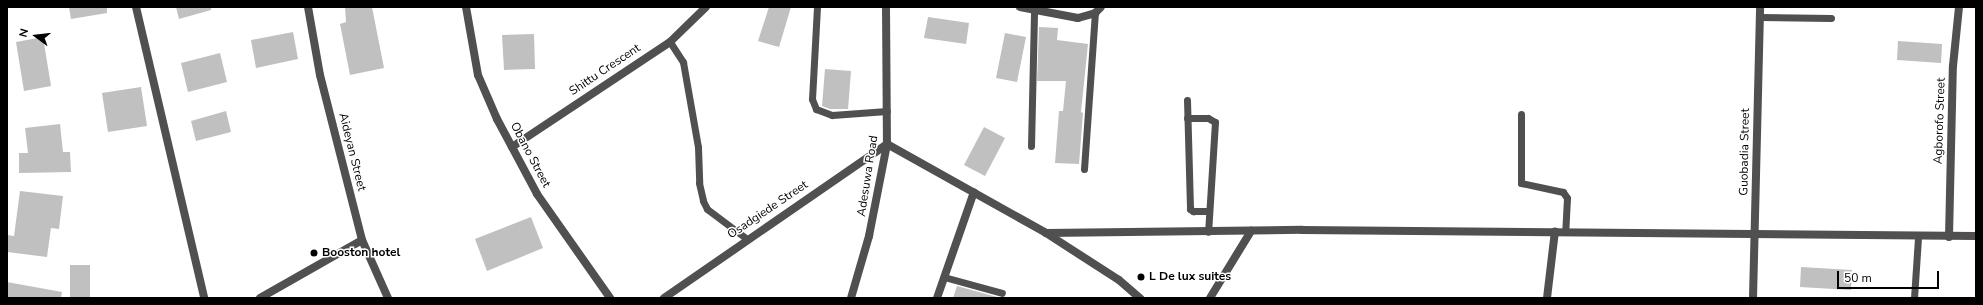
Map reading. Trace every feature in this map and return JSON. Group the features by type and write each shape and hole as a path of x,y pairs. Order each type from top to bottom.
{"street":[{"path":"136,7 204,298"},
{"name":"Aideyan Street","path":"308,7 320,75 362,240 388,298"},
{"name":"Obano Street","path":"466,7 478,75 512,147 537,194 610,298"},
{"name":"Shittu Crescent","path":"512,147 670,42 706,7"},
{"name":"Adesuwa Road","path":"851,298 869,236 887,144 886,7"},
{"path":"1020,7 1078,18 1098,10"},
{"name":"Guobadia Street","path":"1753,298 1760,7"},
{"name":"Agborofo Street","path":"1949,237 1953,66 1959,7"},
{"path":"887,144 1046,233 1118,280 1140,298"},
{"name":"Osadgiede Street","path":"664,298 747,239 887,144"},
{"path":"937,298 974,192"},
{"path":"1210,298 1252,231"},
{"path":"1046,233 1555,231 1755,236 1976,236"},
{"path":"1547,298 1555,231"},
{"path":"260,298 362,240"}],"lane":[{"path":"817,7 812,99 816,109 832,115 887,111"},
{"path":"1031,146 1034,9"},
{"path":"1084,169 1098,10"},
{"path":"1760,17 1830,18"},
{"path":"670,42 683,62 698,147 698,183 703,201 707,209 747,239"},
{"path":"1187,100 1190,209 1193,211 1210,211"},
{"path":"1521,114 1521,183 1563,192 1567,198 1565,232"},
{"path":"1187,118 1208,118 1214,122 1208,232"},
{"path":"1914,298 1918,236"},
{"path":"944,277 1002,293"}],"building":[{"path":"69,7 107,7 107,13 71,19"},
{"path":"176,7 211,7 211,10 179,19"},
{"path":"345,7 372,7 384,68 350,75 340,24 346,22"},
{"path":"769,7 791,7 779,47 758,41"},
{"path":"928,17 969,23 966,44 924,38"},
{"path":"1039,27 1058,28 1057,40 1088,44 1081,112 1083,113 1079,164 1055,163 1059,111 1063,111 1066,81 1037,81"},
{"path":"293,32 298,59 256,68 251,40"},
{"path":"1005,33 1026,37 1017,82 996,78"},
{"path":"534,34 535,69 504,70 502,35"},
{"path":"43,37 51,86 24,91 16,42"},
{"path":"1898,41 1942,44 1941,63 1897,60"},
{"path":"220,53 227,82 188,92 181,63"},
{"path":"825,69 851,71 848,109 830,109 822,106"},
{"path":"141,87 147,126 108,132 102,93"},
{"path":"226,111 231,132 196,141 191,121"},
{"path":"60,124 63,152 70,152 71,172 19,173 19,153 28,153 25,128"},
{"path":"984,127 1005,138 985,176 964,165"},
{"path":"20,191 63,196 59,229 51,228 47,257 7,252 7,235 14,236"},
{"path":"531,217 543,248 487,271 475,239"},
{"path":"70,265 90,265 90,298 70,298"},
{"path":"1801,267 1852,270 1851,290 1800,287"},
{"path":"7,282 62,292 61,298 7,298"},
{"path":"957,286 997,297 997,298 953,298"}],"place":[{"name":"Booston hotel","path":"314,253"},
{"name":"L De lux suites","path":"1141,277"}]}
